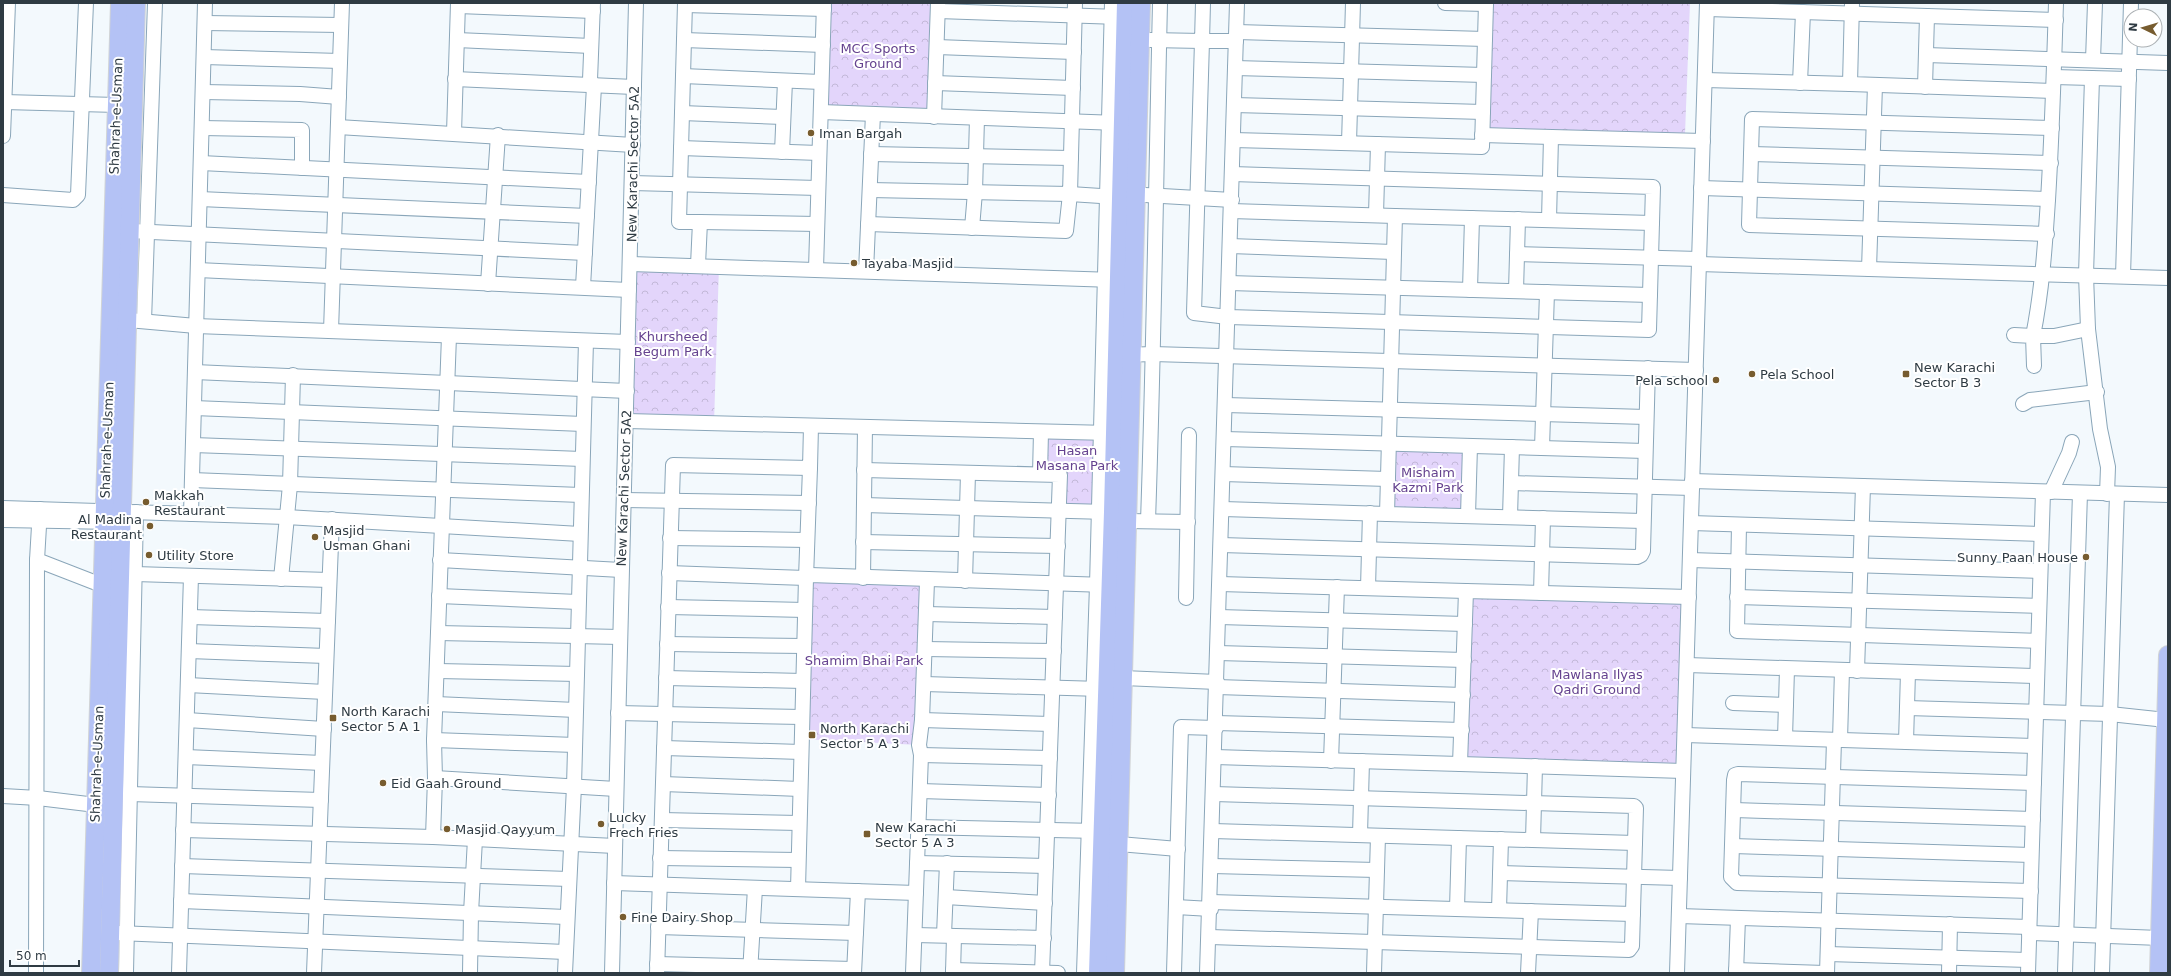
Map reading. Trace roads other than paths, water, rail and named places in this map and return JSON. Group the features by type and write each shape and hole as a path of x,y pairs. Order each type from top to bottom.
{"main road":[{"name":"Shahrah-e-Usman","path":"109,973 118,933 128,573 118,516 117,105 120,3"},
{"name":"Shahrah-e-Usman","path":"91,973 104,586 118,516 136,321 139,231 136,3"},
{"path":"1115,973 1123,678 1107,433 1124,355 1112,280 1140,40 1141,3"},
{"path":"1098,973 1096,831 1104,585 1113,515 1124,355 1122,195 1115,123 1121,12"},
{"path":"2159,973 2164,869 2168,655"}],"street":[{"path":"3,136 5,34 8,3"},
{"path":"3,195 73,200 77,197 86,3"},
{"path":"155,3 139,231 585,253"},
{"path":"191,514 205,3"},
{"path":"331,331 342,3"},
{"name":"New Karachi Sector 5A2","path":"612,973 626,391 631,264 636,3"},
{"path":"1112,3 1121,12"},
{"path":"1148,521 1160,3"},
{"path":"1203,3 1196,198 1194,313 1228,317 1648,330 1653,187 1232,174"},
{"path":"1208,973 1238,3"},
{"path":"1348,143 1353,3"},
{"path":"1233,140 1482,147 1486,4 1444,3"},
{"path":"2034,366 2033,336 2043,274 2051,163 2056,3"},
{"path":"2093,60 2095,3"},
{"path":"2123,276 2131,3"},
{"path":"454,133 458,4 593,7 590,80 594,86 583,287"},
{"path":"816,269 824,6 685,4 679,222 817,224"},
{"path":"1677,973 1707,6 1803,12 1852,8 1927,16 2056,20"},
{"path":"934,117 938,7 1121,12"},
{"path":"1850,84 1852,8"},
{"path":"868,224 1066,231 1070,194 1075,10"},
{"path":"1800,83 1803,12"},
{"path":"1925,87 1927,16"},
{"path":"205,23 341,25"},
{"path":"1140,40 1202,41 1236,37 1352,35 1485,39"},
{"path":"457,40 591,46"},
{"path":"684,40 823,45"},
{"path":"937,47 1074,52"},
{"path":"1926,56 2168,63"},
{"path":"204,57 340,61"},
{"path":"1236,68 1484,75"},
{"path":"683,76 822,82"},
{"path":"1705,80 1925,87 2054,84 2092,78 2129,79"},
{"path":"2092,78 2086,275 2088,329 2097,392 2100,429 2112,494 2110,714 2102,973"},
{"path":"455,79 634,87"},
{"path":"782,152 785,81"},
{"path":"935,84 1073,88"},
{"path":"1869,269 1875,85"},
{"path":"203,92 339,97"},
{"path":"4,102 117,105"},
{"path":"1234,105 1483,112"},
{"path":"821,112 1072,123 1115,123"},
{"path":"682,113 783,117"},
{"path":"866,271 873,114"},
{"path":"972,228 976,192 977,118"},
{"path":"2046,234 1749,225 1752,119 2052,128"},
{"path":"338,127 498,135 633,144"},
{"path":"202,128 302,130 302,168"},
{"path":"488,284 498,135"},
{"path":"1482,135 1703,141"},
{"path":"1549,220 1552,137"},
{"path":"1376,215 1378,144"},
{"path":"681,148 819,153"},
{"path":"871,154 1071,158"},
{"path":"1751,154 2051,163"},
{"path":"201,163 337,169 495,179 589,182"},
{"path":"632,183 818,188"},
{"path":"1701,188 2048,200"},
{"path":"870,190 1196,198 1231,205 1376,215 1652,223"},
{"path":"200,199 587,216"},
{"path":"1387,514 1395,216"},
{"path":"1470,290 1472,218"},
{"path":"1516,291 1518,219"},
{"path":"698,265 700,222"},
{"path":"1230,246 1394,252"},
{"path":"1517,254 1651,258 1869,269 2168,278"},
{"path":"626,420 1107,433 1112,280 698,265 631,264"},
{"path":"198,270 629,290"},
{"path":"1229,283 1650,295"},
{"path":"1542,448 1547,292"},
{"path":"136,321 196,326 628,342"},
{"path":"2014,334 2054,336 2088,329"},
{"path":"433,837 436,778 434,740 438,671 442,490 450,336"},
{"path":"565,973 566,917 574,786 586,341"},
{"path":"1124,355 1153,354 1696,370"},
{"path":"1221,545 1637,557 1641,555 1643,551 1648,368"},
{"path":"195,372 293,375 626,391"},
{"path":"281,579 290,485 293,375"},
{"path":"2024,404 2030,400 2097,392"},
{"path":"1226,404 1646,417"},
{"path":"194,408 583,424"},
{"path":"798,889 811,426"},
{"path":"863,578 865,427"},
{"path":"1040,474 1041,432"},
{"path":"1186,598 1189,435"},
{"path":"1224,439 1645,451"},
{"path":"1828,954 1949,958 2028,967 2041,534 2047,492 2069,453 2072,442"},
{"path":"193,445 291,447 582,459"},
{"path":"1468,516 1470,446"},
{"path":"1510,517 1512,448"},
{"path":"810,468 673,465 657,969 854,971 858,891"},
{"path":"864,470 1060,475 1042,973"},
{"path":"965,581 968,473"},
{"path":"1223,474 1388,479"},
{"path":"192,480 581,496"},
{"path":"1511,483 1644,487 1692,485 1863,486 2168,496"},
{"path":"1857,671 1863,486"},
{"path":"2066,973 2080,493"},
{"path":"624,500 672,502 809,503"},
{"path":"864,505 1059,512 1113,515 1148,521 1188,522"},
{"path":"3,508 39,515"},
{"path":"1222,509 1643,521"},
{"path":"1368,588 1370,513"},
{"path":"3,520 39,515 118,516 191,514 332,519 580,534"},
{"path":"36,973 38,798 37,560 39,515"},
{"path":"1541,593 1543,518"},
{"path":"314,973 332,519"},
{"path":"1691,523 2041,534"},
{"path":"1739,525 1737,631 2038,641"},
{"path":"670,538 807,540"},
{"path":"863,542 1058,546"},
{"path":"37,560 104,586"},
{"path":"440,560 622,570"},
{"path":"1690,560 2040,571"},
{"path":"134,973 126,973 118,933 130,794 128,573 330,580"},
{"path":"669,573 806,578 810,575 927,581 1104,585"},
{"path":"179,973 191,576"},
{"path":"913,973 921,756 919,745 924,684 927,581"},
{"path":"1220,584 1689,597"},
{"path":"1331,761 1336,587"},
{"path":"1460,764 1466,591"},
{"path":"440,596 578,602"},
{"path":"1737,597 2039,606"},
{"path":"668,607 805,610"},
{"path":"926,614 1055,617"},
{"path":"190,617 328,621"},
{"path":"1219,617 1465,624"},
{"path":"438,633 620,638"},
{"path":"667,644 804,646"},
{"path":"925,649 1054,652"},
{"path":"189,651 326,656"},
{"path":"1218,653 1464,660"},
{"path":"1687,666 2037,676"},
{"path":"1785,738 1787,669"},
{"path":"1738,918 1736,972 1826,973 1828,954 1833,777 1842,670"},
{"path":"438,671 577,674"},
{"path":"1906,742 1908,672"},
{"path":"666,678 803,681"},
{"path":"1123,678 1217,685 1334,691 1463,695"},
{"path":"924,684 1100,689"},
{"path":"188,685 325,692"},
{"path":"1733,703 1786,705"},
{"path":"436,704 576,710"},
{"path":"1907,708 2110,714 2166,720"},
{"path":"618,713 802,717"},
{"path":"187,720 324,729"},
{"path":"922,720 1051,724"},
{"path":"1174,973 1181,727 1216,725 1332,726 1462,730"},
{"path":"1684,735 2035,746"},
{"path":"434,740 575,746"},
{"path":"664,748 801,752"},
{"path":"921,756 1050,758"},
{"path":"186,757 322,763"},
{"path":"1215,757 1683,771"},
{"path":"1360,835 1362,761"},
{"path":"1533,840 1535,766"},
{"path":"2030,891 1737,883 1731,877 1734,780 1735,775 1738,774 2034,783"},
{"path":"436,778 616,790"},
{"path":"663,784 800,789"},
{"path":"920,791 1049,795"},
{"path":"130,794 321,800"},
{"path":"1210,938 1628,950 1632,946 1635,843 1634,806 1214,794"},
{"path":"3,796 38,798 96,805"},
{"path":"1734,810 2033,819"},
{"path":"662,820 799,823"},
{"path":"918,827 1096,831 1084,973"},
{"path":"183,830 433,837 615,846"},
{"path":"1213,831 1635,843"},
{"path":"1374,973 1378,836"},
{"path":"1457,909 1459,838"},
{"path":"470,973 471,913 475,839"},
{"path":"1499,910 1501,839"},
{"path":"1119,844 1178,849"},
{"path":"1732,846 2032,856"},
{"path":"660,858 798,860"},
{"path":"917,863 1046,866"},
{"path":"947,863 946,897 953,971 1058,973"},
{"path":"182,866 569,879"},
{"path":"1212,866 1377,870"},
{"path":"1500,873 1680,878"},
{"path":"614,883 916,893"},
{"path":"750,970 755,888"},
{"path":"946,897 1045,903"},
{"path":"181,900 566,917"},
{"path":"1176,908 1211,905 1376,907 1633,914"},
{"path":"1528,973 1531,911"},
{"path":"1679,916 1950,924 2067,934 2160,938"},
{"path":"1949,973 1950,924"},
{"path":"658,927 856,933"},
{"path":"118,933 565,952"},
{"path":"914,935 1044,938"}],"place":[{"name":"Iman Bargah","path":"811,133"},
{"name":"Tayaba Masjid","path":"854,263"},
{"name":"Pela School","path":"1752,374"},
{"name":"New Karachi Sector B 3","path":"1906,374"},
{"name":"Pela school","path":"1716,380"},
{"name":"Makkah Restaurant","path":"146,502"},
{"name":"Al Madina Restaurant","path":"150,526"},
{"name":"Masjid Usman Ghani","path":"315,537"},
{"name":"Utility Store","path":"149,555"},
{"name":"Sunny Paan House","path":"2086,557"},
{"name":"North Karachi Sector 5 A 1","path":"333,718"},
{"name":"North Karachi Sector 5 A 3","path":"812,735"},
{"name":"Eid Gaah Ground","path":"383,783"},
{"name":"Lucky Frech Fries","path":"601,824"},
{"name":"Masjid Qayyum","path":"447,829"},
{"name":"New Karachi Sector 5 A 3","path":"867,834"},
{"name":"Fine Dairy Shop","path":"623,917"}],"park label":[{"name":"MCC Sports Ground","path":"878,56"},
{"name":"Khursheed Begum Park","path":"673,344"},
{"name":"Hasan Masana Park","path":"1077,458"},
{"name":"Mishaim Kazmi Park","path":"1428,480"},
{"name":"Shamim Bhai Park","path":"864,660"},
{"name":"Mawlana Ilyas Qadri Ground","path":"1597,682"}]}
